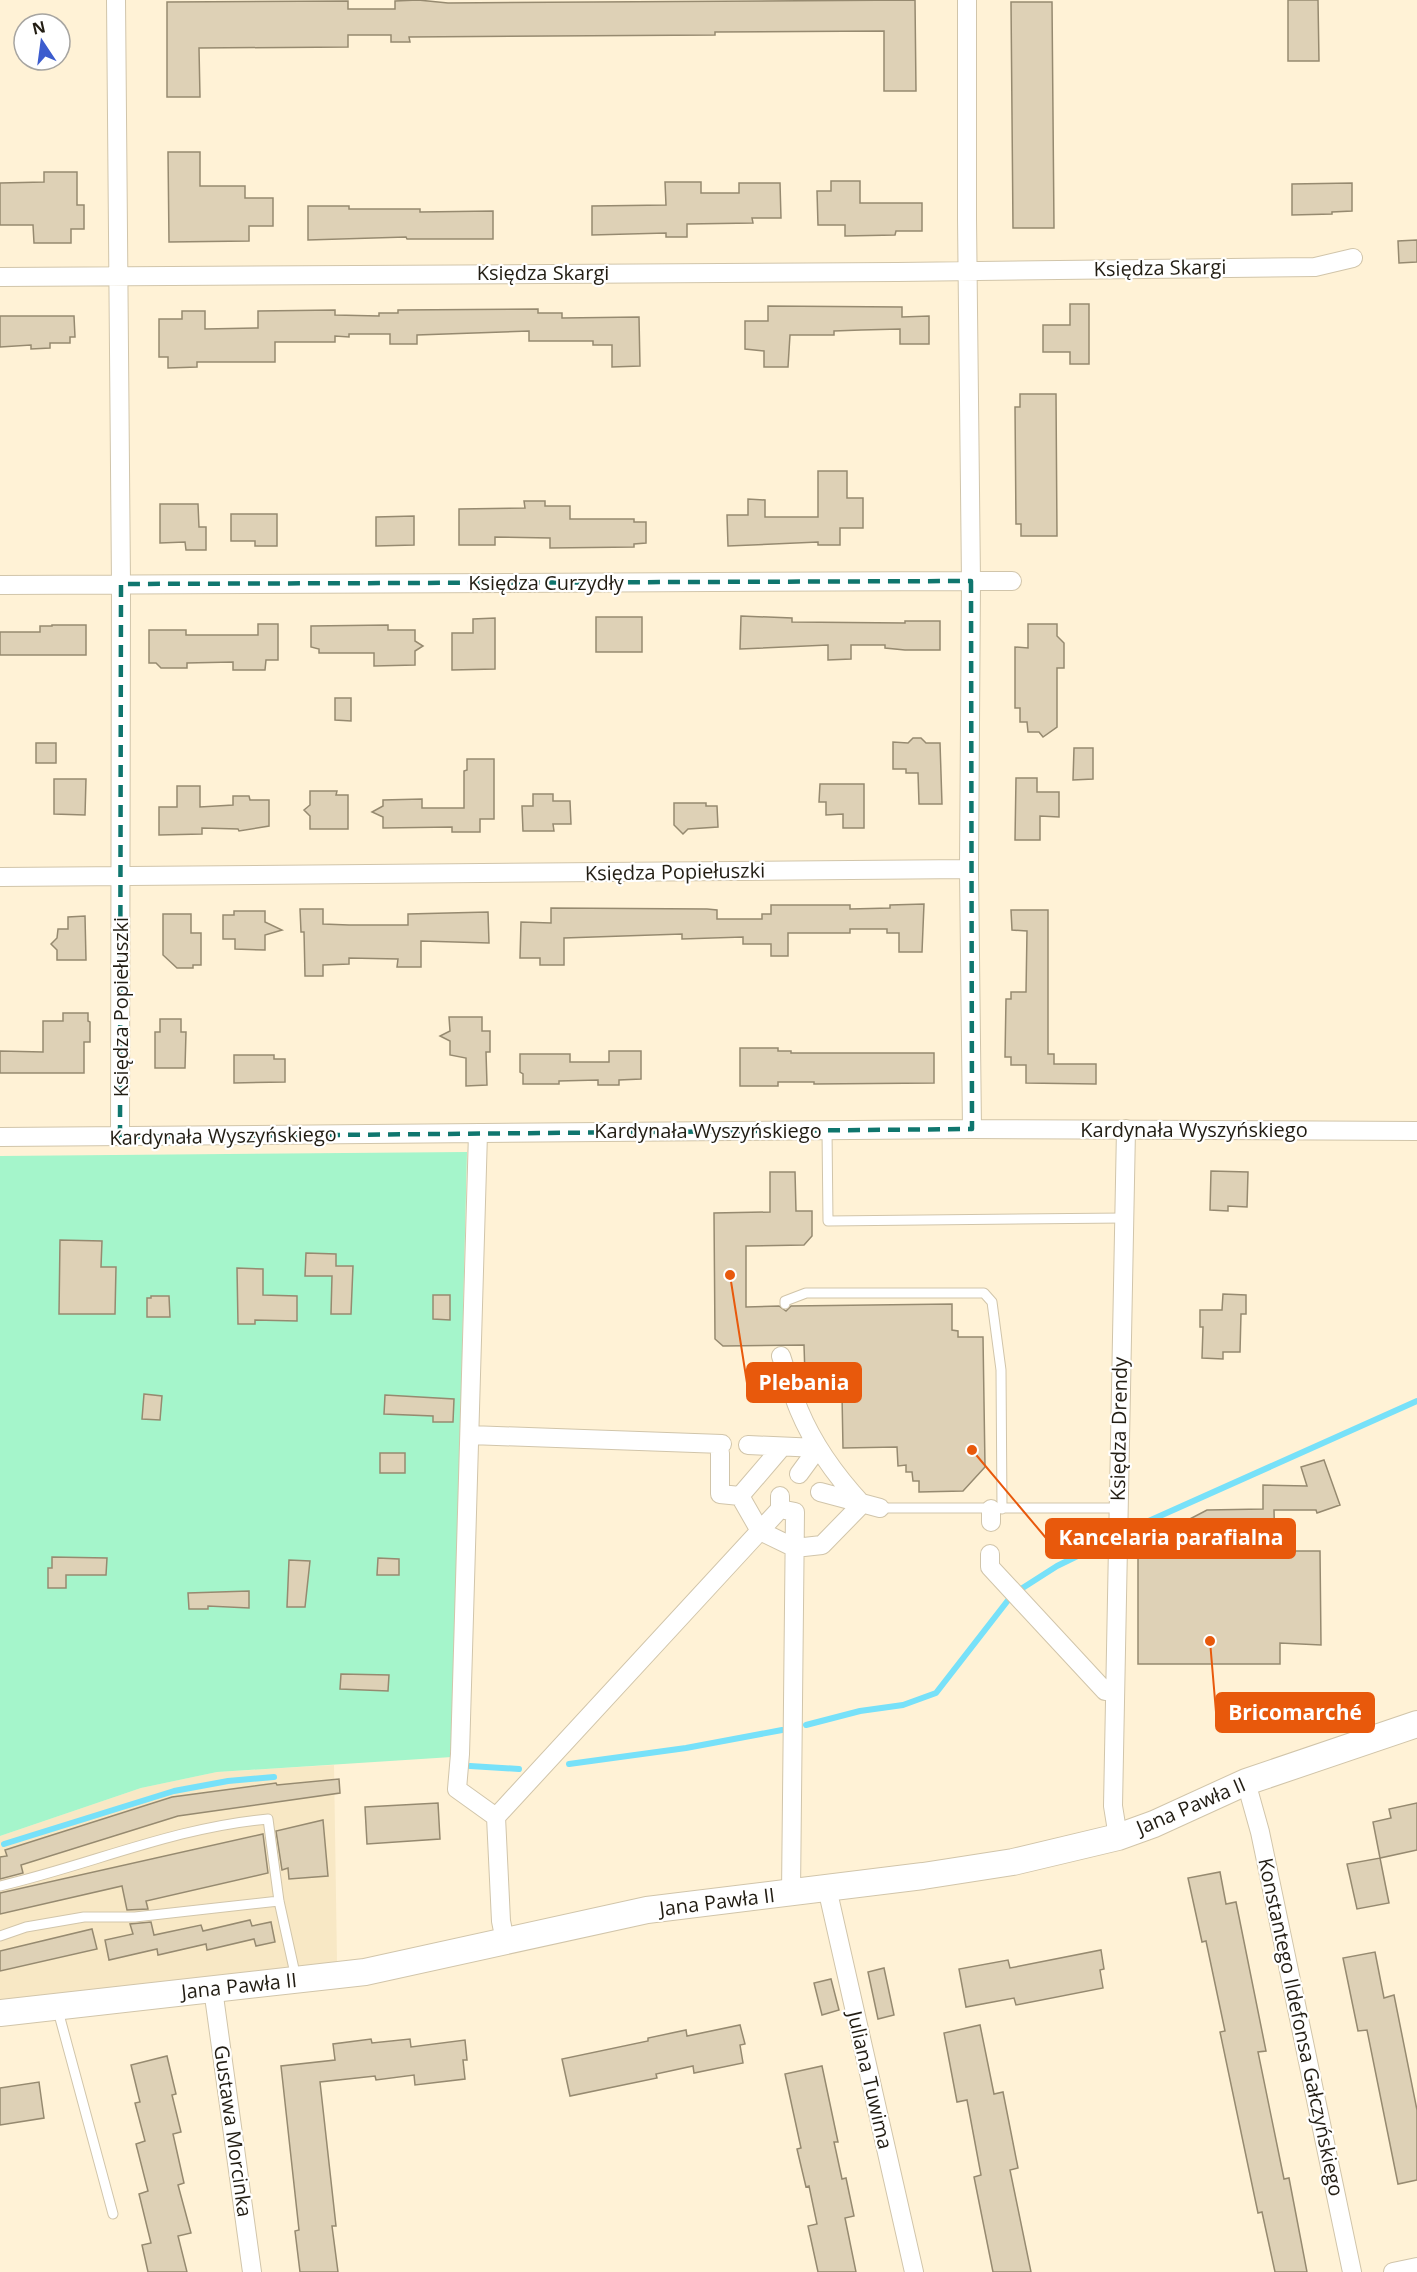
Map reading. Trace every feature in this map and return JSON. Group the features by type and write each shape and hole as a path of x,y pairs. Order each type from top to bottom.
{"street":[{"path":"116,0 120,277 121,876"},
{"path":"967,0 967,271 971,581 969,869 972,1129"},
{"name":"Księdza Skargi","path":"0,277 1315,267 1353,258"},
{"name":"Księdza Curzydły","path":"0,585 1012,581"},
{"name":"Księdza Popiełuszki","path":"0,877 969,869"},
{"name":"Księdza Popiełuszki","path":"120,1137 121,876"},
{"name":"Kardynała Wyszyńskiego","path":"0,1137 972,1129 1417,1131"},
{"name":"Księdza Drendy","path":"1118,1837 1113,1806 1126,1129"},
{"path":"478,1133 460,1754 457,1789 496,1817"},
{"path":"781,1356 799,1410 818,1448 835,1474 862,1504"},
{"path":"470,1435 721,1449 720,1494 740,1496"},
{"path":"748,1445 818,1448"},
{"path":"740,1496 782,1447"},
{"path":"799,1474 818,1448"},
{"path":"820,1492 880,1508"},
{"path":"740,1496 760,1530 795,1548 822,1545 862,1504"},
{"path":"505,1941 501,1921 496,1817 760,1530 780,1502 795,1512 791,1893"},
{"path":"990,1554 990,1567 1105,1691 1115,1691"},
{"name":"Jana Pawła II","path":"0,2013 364,1972 646,1910 923,1876 1013,1862 1118,1837 1154,1824 1246,1782 1417,1724"},
{"name":"Konstantego Ildefonsa Gałczyńskiego","path":"1246,1782 1260,1832 1352,2272"},
{"name":"Juliana Tuwima","path":"827,1888 914,2272"},
{"name":"Gustawa Morcinka","path":"213,1989 252,2272"},
{"path":"1393,2272 1417,2267"}],"lane":[{"path":"827,1131 828,1221 1124,1218"},
{"path":"785,1304 785,1301 806,1293 984,1293 992,1302 1001,1370 994,1513"},
{"path":"880,1508 994,1513 1118,1508"},
{"path":"0,1886 41,1877 117,1851 192,1831 268,1819 279,1901 296,1980"},
{"path":"0,1936 26,1928 84,1917 135,1917 279,1901"},
{"path":"57,2007 113,2214"}],"highlighted area":[{"path":"971,581 972,1129 120,1137 121,584"}],"shaded area":[{"path":"334,1765 337,1962 0,2006 0,1836 141,1788 217,1772"}],"green space":[{"path":"467,1152 452,1757 217,1772 141,1788 0,1836 0,1156"}],"building":[{"path":"418,0 448,3 915,0 916,91 884,91 884,31 715,32 715,35 409,37 410,42 391,42 391,35 348,35 348,47 199,48 200,97 167,97 167,2 348,1 348,9 395,9 395,1"},
{"path":"1288,0 1318,0 1319,61 1288,61"},
{"path":"1011,2 1052,2 1054,228 1013,228"},
{"path":"168,152 200,152 200,186 245,186 245,198 273,198 273,226 249,226 249,241 169,242"},
{"path":"44,172 77,172 77,205 84,205 84,229 71,229 71,243 34,243 33,225 0,225 0,183 44,182"},
{"path":"831,181 860,181 860,203 922,203 922,231 896,231 895,235 845,236 845,225 818,225 817,191 831,191"},
{"path":"665,182 701,182 701,193 739,193 739,183 780,183 781,218 752,218 753,223 687,224 687,237 666,237 666,233 592,235 592,206 666,205"},
{"path":"1352,183 1352,211 1292,215 1292,184"},
{"path":"308,206 349,206 349,209 420,209 420,212 493,211 493,239 407,239 406,237 308,240"},
{"path":"1417,240 1417,262 1399,263 1398,241"},
{"path":"1070,304 1089,304 1089,364 1070,364 1070,352 1043,352 1043,325 1070,325"},
{"path":"768,306 902,307 902,317 929,316 929,344 900,344 900,329 834,331 834,335 790,335 788,367 764,367 764,351 745,349 745,321 768,321"},
{"path":"538,309 538,313 562,313 562,318 639,317 640,366 612,367 612,345 593,345 593,341 529,341 529,331 417,335 417,344 390,344 390,334 335,336 335,342 275,342 275,362 197,362 197,367 168,368 168,357 159,357 159,319 182,319 182,311 205,311 205,329 258,328 258,311 335,310 335,315 379,316 379,313 398,313 398,310"},
{"path":"0,316 74,316 75,337 70,337 70,343 50,343 50,348 31,349 31,345 0,347"},
{"path":"1020,394 1056,394 1057,536 1021,536 1021,524 1016,524 1015,407 1020,407"},
{"path":"818,471 847,471 847,498 863,498 863,528 840,528 840,545 818,545 818,542 728,546 727,515 748,515 748,499 765,500 765,517 818,517"},
{"path":"524,501 545,501 545,506 570,506 570,519 634,519 634,522 646,522 646,543 634,544 634,547 550,548 550,538 495,537 495,545 459,545 459,509 525,508"},
{"path":"160,504 198,504 199,527 206,527 206,550 186,550 185,542 160,543"},
{"path":"231,514 277,514 277,546 255,546 255,541 231,541"},
{"path":"414,516 414,545 376,546 376,517"},
{"path":"741,616 792,618 792,622 940,621 940,650 905,650 885,648 885,645 851,645 851,659 828,660 828,645 740,649"},
{"path":"596,617 642,617 642,652 596,652"},
{"path":"495,618 495,669 452,670 452,633 473,633 473,619"},
{"path":"258,624 278,624 278,660 266,660 265,670 233,670 233,662 187,663 187,668 161,668 156,663 149,663 149,630 186,630 186,635 258,635"},
{"path":"1028,624 1057,624 1057,636 1064,643 1064,668 1057,668 1057,727 1043,737 1039,732 1028,732 1027,722 1020,722 1020,708 1015,708 1015,647 1028,648"},
{"path":"86,625 86,655 0,655 0,632 40,632 40,626"},
{"path":"388,625 388,630 415,630 415,641 423,646 415,651 415,665 374,666 374,653 319,653 319,649 311,647 311,626"},
{"path":"335,698 351,698 351,721 335,720"},
{"path":"913,738 921,738 926,743 940,743 942,804 919,804 918,773 906,773 906,769 893,769 893,742 908,743"},
{"path":"36,743 56,743 56,763 36,763"},
{"path":"1074,748 1093,748 1093,779 1073,780"},
{"path":"467,759 494,759 494,819 480,819 480,832 452,832 452,827 383,828 383,817 372,812 383,806 383,800 422,799 422,808 464,808 464,771 467,770"},
{"path":"1016,778 1037,778 1037,792 1059,792 1059,817 1040,816 1040,840 1015,840"},
{"path":"54,779 86,779 85,815 54,814"},
{"path":"820,784 864,784 864,828 843,828 843,814 826,815 826,802 819,802"},
{"path":"177,786 200,786 200,807 233,805 233,796 249,796 250,800 269,800 269,826 239,831 238,829 202,828 202,834 159,835 159,807 177,807"},
{"path":"310,791 337,791 336,795 348,795 348,829 310,829 310,816 304,810 310,805"},
{"path":"533,794 553,794 553,801 570,801 571,824 553,824 554,831 523,831 522,806 533,806"},
{"path":"674,803 706,803 706,806 717,806 718,827 688,829 683,834 674,825"},
{"path":"924,904 922,952 899,952 899,933 887,933 887,929 850,929 850,933 788,933 788,956 771,956 771,944 743,944 743,937 682,939 682,934 564,938 564,965 540,965 540,958 520,958 521,922 551,923 551,908 707,909 717,910 717,919 762,919 762,914 771,914 771,905 850,905 850,909"},
{"path":"300,909 323,909 323,924 349,925 408,925 408,914 488,912 489,943 421,941 421,967 397,967 398,959 349,958 349,964 323,965 323,976 305,976 304,932 301,932"},
{"path":"1011,910 1048,910 1048,1054 1054,1054 1054,1064 1096,1064 1096,1084 1026,1083 1026,1065 1011,1065 1011,1057 1005,1057 1006,999 1011,999 1011,992 1026,992 1027,931 1012,930"},
{"path":"234,911 265,911 265,922 282,930 265,935 265,950 235,949 235,939 223,939 223,915 234,915"},
{"path":"163,914 191,914 191,933 201,933 201,965 193,965 193,968 177,968 163,955"},
{"path":"85,916 86,960 57,960 57,950 51,944 57,938 58,929 68,929 68,917"},
{"path":"63,1013 88,1013 90,1042 84,1042 84,1073 0,1073 0,1051 43,1052 43,1021 63,1021"},
{"path":"449,1017 482,1017 482,1031 490,1031 490,1052 486,1052 487,1085 466,1086 466,1058 450,1055 450,1041 440,1036 450,1031"},
{"path":"160,1019 181,1019 181,1032 186,1032 185,1068 155,1068 155,1032 160,1032"},
{"path":"740,1048 778,1048 778,1051 791,1051 791,1053 934,1053 934,1083 778,1082 778,1086 740,1086"},
{"path":"609,1051 641,1051 641,1079 619,1080 619,1085 598,1085 598,1080 559,1081 559,1084 523,1084 520,1054 570,1054 570,1062 609,1062"},
{"path":"234,1055 274,1055 274,1059 285,1059 285,1082 234,1083"},
{"path":"1211,1171 1248,1172 1247,1207 1228,1206 1228,1211 1210,1210"},
{"path":"770,1172 795,1172 796,1211 812,1211 812,1236 804,1245 746,1246 746,1307 779,1306 786,1311 791,1306 952,1304 952,1330 958,1331 958,1337 983,1337 985,1467 963,1491 919,1492 919,1481 913,1481 912,1472 906,1472 906,1465 898,1466 897,1447 843,1448 842,1395 824,1395 823,1387 817,1387 816,1380 810,1381 810,1374 805,1375 804,1345 723,1346 715,1339 714,1213 770,1212"},
{"path":"60,1240 102,1241 101,1267 116,1267 115,1314 59,1314"},
{"path":"306,1253 336,1254 336,1266 353,1266 351,1314 331,1314 332,1276 305,1276"},
{"path":"237,1268 263,1269 263,1295 297,1296 297,1321 255,1320 255,1324 238,1324"},
{"path":"1223,1294 1246,1295 1246,1314 1241,1314 1240,1352 1223,1352 1223,1359 1202,1358 1203,1327 1200,1327 1200,1310 1222,1310"},
{"path":"433,1295 450,1295 450,1320 433,1319"},
{"path":"169,1296 170,1317 147,1317 147,1298"},
{"path":"144,1394 162,1396 160,1420 142,1419"},
{"path":"385,1395 454,1399 453,1422 433,1422 433,1416 384,1414"},
{"path":"380,1453 405,1453 405,1473 380,1473"},
{"path":"1324,1460 1340,1505 1317,1513 1316,1510 1274,1510 1275,1551 1320,1551 1321,1645 1280,1643 1280,1664 1138,1664 1138,1549 1183,1550 1184,1522 1207,1510 1263,1509 1263,1485 1307,1486 1301,1467"},
{"path":"52,1557 107,1558 106,1575 66,1575 66,1588 48,1588 48,1568 52,1568"},
{"path":"378,1558 399,1559 399,1575 377,1575"},
{"path":"289,1560 310,1561 305,1607 287,1607"},
{"path":"249,1591 249,1608 208,1606 208,1609 189,1609 188,1593"},
{"path":"341,1674 389,1675 388,1691 340,1689"},
{"path":"339,1779 340,1793 178,1816 21,1865 23,1873 0,1879 0,1857 7,1856 5,1850 172,1797 276,1783 277,1785"},
{"path":"438,1803 440,1839 367,1844 365,1807"},
{"path":"1417,1803 1417,1850 1380,1858 1373,1822 1391,1818 1389,1809"},
{"path":"323,1820 328,1876 289,1879 288,1868 282,1870 276,1831"},
{"path":"263,1834 268,1873 146,1901 148,1909 127,1910 122,1886 0,1914 0,1893"},
{"path":"1380,1858 1389,1903 1357,1909 1347,1864"},
{"path":"1220,1872 1226,1904 1236,1902 1266,2051 1258,2052 1284,2179 1289,2178 1307,2272 1275,2272 1262,2212 1258,2213 1220,2032 1225,2031 1206,1941 1202,1942 1188,1878"},
{"path":"250,1920 252,1926 271,1922 275,1942 256,1946 254,1939 207,1950 206,1944 158,1955 157,1949 109,1960 105,1940 133,1934 130,1924 151,1922 154,1935 201,1925 203,1931"},
{"path":"92,1929 97,1949 0,1971 0,1951"},
{"path":"1101,1950 1104,1969 1100,1970 1103,1988 1016,2005 1014,1998 966,2007 959,1969 1008,1960 1010,1968"},
{"path":"1375,1952 1384,1998 1394,1995 1417,2110 1417,2180 1398,2184 1367,2030 1358,2031 1343,1958"},
{"path":"884,1968 894,2015 878,2019 868,1972"},
{"path":"831,1979 839,2010 822,2015 814,1983"},
{"path":"740,2025 745,2044 740,2045 743,2063 694,2073 693,2066 656,2074 657,2078 570,2096 562,2059 648,2041 648,2038 686,2030 687,2036"},
{"path":"980,2025 994,2094 1003,2092 1018,2168 1010,2170 1031,2272 993,2272 974,2177 981,2175 967,2100 957,2102 944,2033"},
{"path":"371,2039 372,2043 410,2039 411,2047 465,2040 467,2060 463,2060 465,2079 415,2085 414,2075 376,2080 375,2076 320,2082 336,2226 332,2226 338,2272 300,2272 295,2231 299,2230 281,2066 335,2060 333,2044"},
{"path":"167,2056 176,2094 172,2095 181,2132 173,2134 184,2183 178,2185 191,2233 178,2236 187,2272 148,2272 142,2245 151,2243 139,2194 148,2191 136,2144 145,2141 135,2103 140,2102 131,2065"},
{"path":"822,2066 838,2142 834,2142 842,2179 846,2178 854,2216 845,2218 856,2272 818,2272 808,2226 817,2224 809,2186 806,2187 797,2149 801,2148 785,2074"},
{"path":"39,2082 44,2118 0,2125 0,2088"}],"waterway":[{"path":"1133,1528 1417,1401"},
{"path":"1021,1589 1057,1566 1100,1545"},
{"path":"806,1725 860,1711 903,1705 936,1693 1009,1599"},
{"path":"569,1764 686,1748 782,1730"},
{"path":"470,1766 519,1769"},
{"path":"4,1844 174,1791 228,1781 274,1777"}],"place":[{"name":"Plebania","path":"730,1275"},
{"name":"Kancelaria parafialna","path":"972,1450"},
{"name":"Bricomarché","path":"1210,1641"}]}
